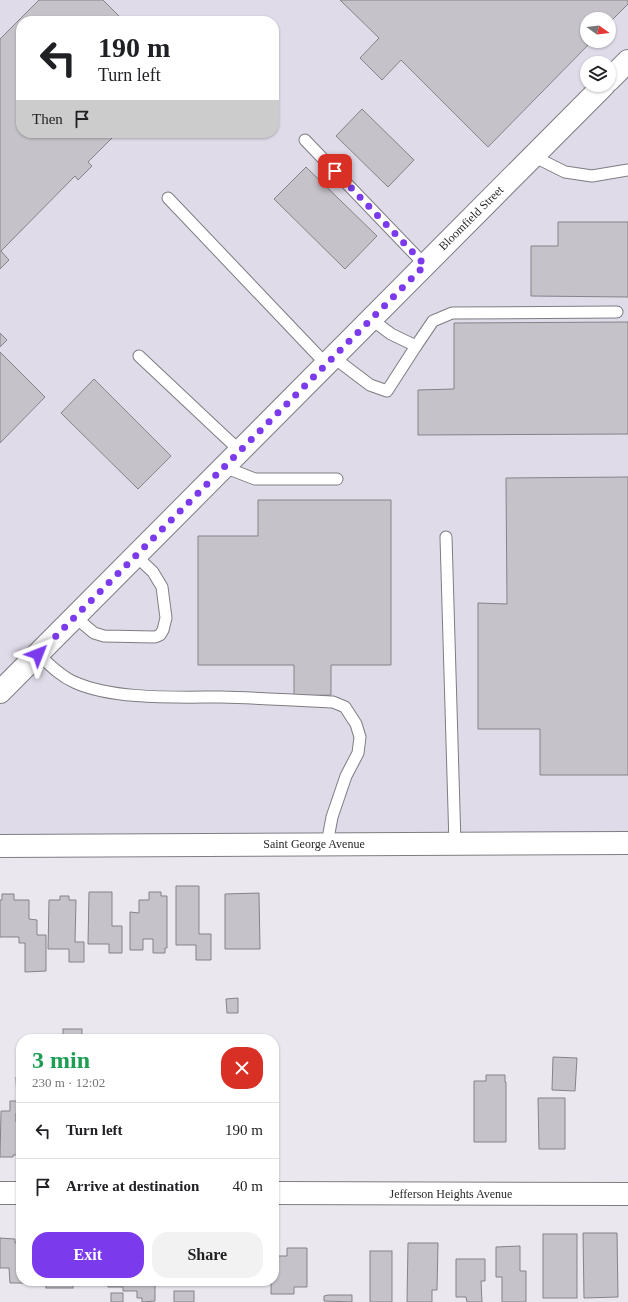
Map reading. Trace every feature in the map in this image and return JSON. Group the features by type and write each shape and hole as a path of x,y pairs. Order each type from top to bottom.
{"street":[{"path":"616,73 628,61"},
{"name":"Bloomfield Street","path":"0,692 597,92"},
{"name":"Saint George Avenue","path":"0,846 628,843"},
{"path":"0,1193 16,1193"},
{"name":"Jefferson Heights Avenue","path":"279,1194 628,1194"}],"lane":[{"path":"305,140 425,265"},
{"path":"533,156 565,172 592,176 628,170"},
{"path":"168,198 330,360 370,385 387,391 433,321 452,313 617,312"},
{"path":"371,319 392,334 416,346"},
{"path":"139,356 240,451"},
{"path":"224,466 255,480 336,479"},
{"path":"446,537 455,844"},
{"path":"75,617 94,633 104,636 155,637 160,635 166,618 162,587 153,572 136,556"},
{"path":"38,654 57,671 73,682 101,691 150,696 253,698 333,702 345,707 356,724 360,737 358,753 346,776 332,817 327,844"}],"shaded area":[{"path":"0,0 628,0 628,836 0,834"}],"building":[{"path":"39,0 103,0 119,16 23,16"},
{"path":"340,0 628,0 628,4 616,16 616,12 580,12 580,48 585,48 488,147 401,60 382,80 360,58 379,38"},
{"path":"16,23 16,138 112,138 88,162 92,166 78,180 75,176 1,251 9,260 0,269 0,39"},
{"path":"362,109 414,160 388,187 336,136"},
{"path":"306,167 377,236 345,269 274,199"},
{"path":"558,222 628,222 628,297 531,296 531,246 558,246"},
{"path":"628,322 628,434 418,435 418,390 454,389 454,323"},
{"path":"0,333 7,340 0,347"},
{"path":"0,352 45,397 0,443"},
{"path":"94,379 171,456 138,489 61,413"},
{"path":"628,477 628,775 540,775 540,729 478,729 478,603 507,604 506,478"},
{"path":"258,500 391,500 391,665 331,665 331,695 294,696 294,665 198,665 198,536 258,536"},
{"path":"176,886 199,886 199,934 211,934 211,960 196,960 196,945 176,945"},
{"path":"89,892 112,892 112,926 122,926 122,953 109,953 109,944 88,944"},
{"path":"149,892 161,892 161,896 167,896 167,948 165,948 165,953 153,953 153,939 143,939 143,950 130,950 130,912 139,913 139,900 149,900"},
{"path":"259,893 260,949 225,949 225,894"},
{"path":"2,894 14,894 14,900 29,900 29,919 37,920 37,935 46,935 46,971 25,972 25,943 19,943 19,937 0,937 0,900 2,900"},
{"path":"60,896 69,896 69,900 76,900 75,942 84,942 84,962 69,962 69,949 48,949 49,900 60,900"},
{"path":"238,998 238,1013 227,1013 226,999"},
{"path":"63,1029 82,1029 82,1034 63,1034"},
{"path":"553,1057 577,1058 575,1091 552,1090"},
{"path":"486,1075 505,1075 506,1142 474,1142 474,1081 486,1081"},
{"path":"538,1098 565,1098 565,1149 539,1149"},
{"path":"10,1101 16,1101 16,1155 13,1155 13,1157 0,1157 1,1111 10,1111"},
{"path":"583,1233 617,1233 618,1297 584,1298"},
{"path":"543,1234 577,1234 577,1298 543,1298"},
{"path":"0,1238 15,1239 16,1283 10,1283 9,1268 0,1268"},
{"path":"408,1243 438,1243 437,1290 432,1290 432,1302 407,1302"},
{"path":"520,1246 520,1271 526,1271 526,1302 502,1302 502,1277 496,1277 496,1247"},
{"path":"287,1248 307,1248 307,1287 294,1287 294,1294 271,1294 271,1286 279,1286 279,1256 287,1256"},
{"path":"370,1251 392,1251 392,1302 370,1302"},
{"path":"456,1259 485,1259 485,1281 481,1281 482,1302 467,1302 466,1297 456,1297"},
{"path":"46,1286 73,1286 73,1288 46,1288"},
{"path":"155,1286 155,1301 142,1302 142,1298 137,1298 137,1291 123,1291 123,1287 108,1287"},
{"path":"174,1291 194,1291 194,1302 174,1302"},
{"path":"111,1293 123,1293 123,1302 111,1302"},
{"path":"352,1295 352,1302 324,1301 324,1296"}],"route":[{"path":"38,654 425,265 335,171"}]}
